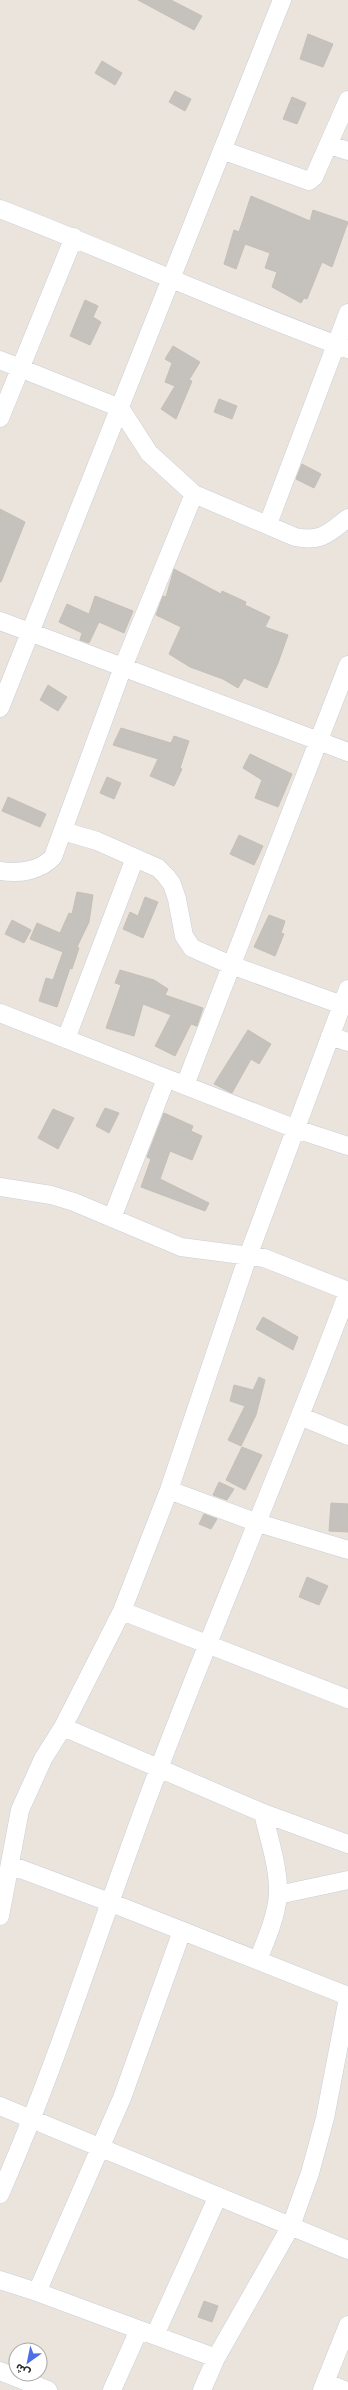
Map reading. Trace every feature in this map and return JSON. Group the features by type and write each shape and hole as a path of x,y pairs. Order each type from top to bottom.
{"street":[{"path":"0,708 282,0"},
{"path":"222,150 309,181 314,177 330,145 348,100"},
{"path":"330,145 348,150"},
{"path":"0,208 74,237 170,280 342,347"},
{"path":"0,418 74,237"},
{"path":"268,524 342,347 348,313"},
{"path":"0,360 120,408 149,454 194,494 268,524 294,537 311,540 323,537 348,518"},
{"path":"0,871 29,870 46,865 54,857 123,667 194,494"},
{"path":"0,621 30,631 317,742 348,752"},
{"path":"185,1085 348,665"},
{"path":"0,1916 20,1810 43,1759 63,1727 122,1611 169,1490 248,1256 345,997 231,965 192,948 184,936 177,899 172,884 158,868 97,841 63,831"},
{"path":"66,1039 135,858"},
{"path":"0,1013 296,1129 348,1146"},
{"path":"330,1036 348,1042"},
{"path":"112,1218 166,1079"},
{"path":"0,1188 51,1195 112,1218 181,1247 264,1258 348,1291 302,1417 158,1769 32,2120 0,2194"},
{"path":"302,1417 348,1436"},
{"path":"169,1490 258,1523 348,1550"},
{"path":"122,1611 348,1699"},
{"path":"63,1727 263,1813 348,1844"},
{"path":"258,1960 272,1921 278,1895 275,1866 263,1813"},
{"path":"10,1865 258,1960 348,1997 325,2118 310,2173 291,2226 216,2358 202,2390"},
{"path":"278,1895 348,1880"},
{"path":"37,2292 101,2149 141,2049 182,1931"},
{"path":"0,2106 348,2250"},
{"path":"112,2390 147,2332 218,2196"},
{"path":"0,2280 37,2292 216,2358"},
{"path":"344,2390 323,2386 348,2325"},
{"path":"0,2371 48,2390"}],"building":[{"path":"138,0 171,0 202,16 194,30"},
{"path":"308,34 333,44 323,67 300,59"},
{"path":"102,61 122,73 115,85 95,73"},
{"path":"175,91 191,99 185,111 169,102"},
{"path":"292,97 306,103 297,124 283,119"},
{"path":"251,196 310,221 313,210 348,222 332,267 322,262 307,299 304,298 301,303 272,287 277,272 265,268 270,253 245,244 236,269 224,264 234,230 239,232"},
{"path":"85,300 98,306 93,317 101,322 90,345 70,336"},
{"path":"173,346 200,362 189,380 192,381 176,419 161,409 175,386 165,382 172,363 165,359"},
{"path":"219,399 237,406 232,419 214,412"},
{"path":"302,464 321,474 314,488 296,479"},
{"path":"0,509 25,522 1,582 0,582"},
{"path":"174,569 221,594 222,591 246,602 245,605 270,617 265,627 288,635 267,688 244,678 238,688 223,679 190,667 169,654 181,627 156,615 163,596 166,597"},
{"path":"95,596 133,611 124,633 99,622 89,643 80,640 82,633 59,622 67,604 89,614"},
{"path":"48,685 67,697 58,711 40,700"},
{"path":"121,728 171,743 174,736 189,741 180,768 182,769 174,786 150,776 158,759 113,745"},
{"path":"250,754 292,774 278,807 255,798 262,780 243,768"},
{"path":"107,777 121,783 114,799 100,793"},
{"path":"8,797 46,814 40,827 2,811"},
{"path":"239,835 263,846 254,865 230,854"},
{"path":"77,892 93,895 89,922 77,947 79,948 72,969 70,968 57,1007 39,1001 46,978 53,980 63,952 30,939 37,923 60,933 69,913 72,914"},
{"path":"145,897 158,902 143,938 123,929 130,912 138,916"},
{"path":"269,915 285,921 281,933 284,934 275,956 254,947"},
{"path":"12,920 31,930 24,943 5,934"},
{"path":"120,970 154,980 168,989 165,995 203,1008 197,1026 191,1024 175,1056 155,1046 171,1015 143,1004 134,1036 106,1028 121,985 115,983"},
{"path":"248,1030 271,1044 259,1064 251,1059 232,1093 214,1084"},
{"path":"105,1108 119,1113 109,1133 96,1126"},
{"path":"53,1109 74,1118 58,1149 38,1138"},
{"path":"164,1113 193,1126 191,1131 202,1136 192,1160 170,1151 160,1179 209,1203 205,1211 141,1187 151,1159 147,1157"},
{"path":"263,1317 298,1337 293,1350 256,1329"},
{"path":"259,1377 265,1380 256,1415 241,1446 228,1440 245,1406 230,1401 234,1385 253,1390"},
{"path":"242,1447 262,1455 245,1490 226,1480"},
{"path":"219,1482 234,1489 227,1500 213,1495"},
{"path":"331,1503 348,1504 348,1532 329,1531"},
{"path":"204,1514 217,1519 211,1529 199,1524"},
{"path":"307,1577 328,1586 319,1605 299,1597"},
{"path":"204,2301 218,2306 212,2322 198,2317"}]}
